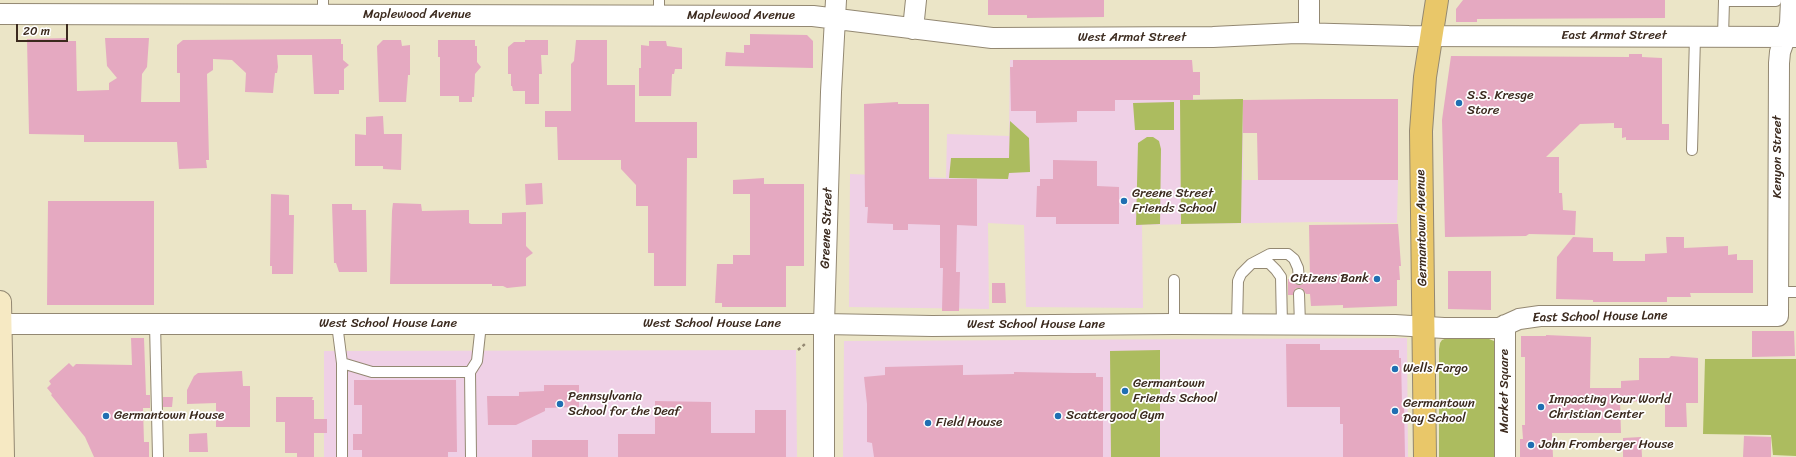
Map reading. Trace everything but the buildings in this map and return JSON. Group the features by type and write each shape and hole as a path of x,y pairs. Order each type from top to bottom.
{"main road":[{"name":"Germantown Avenue","path":"1425,457 1421,131 1425,77 1437,0"},
{"path":"0,302 3,457"}],"street":[{"path":"913,29 916,0"},
{"path":"1309,0 1309,33"},
{"name":"Kenyon Street","path":"1778,316 1787,292 1779,64 1790,37 1790,24 1784,0"},
{"name":"Maplewood Avenue","path":"0,14 323,8 659,8 813,16 835,9"},
{"name":"West Armat Street","path":"835,9 913,29 992,38 1213,38 1309,33 1431,37"},
{"name":"Greene Street","path":"824,457 824,324 835,9"},
{"name":"East Armat Street","path":"1431,37 1790,37"},
{"name":"East School House Lane","path":"1423,326 1499,328 1519,319 1540,316 1778,316"},
{"name":"West School House Lane","path":"0,324 824,324 932,326 1174,324 1423,326"},
{"name":"Market Square","path":"1505,325 1505,457"}],"lane":[{"path":"1723,36 1724,1 1784,0"},
{"path":"1692,150 1695,36"},
{"path":"1237,325 1238,282 1241,274 1251,264 1270,254 1288,254 1294,259 1298,268 1299,279"},
{"path":"1251,264 1269,263 1281,277 1291,325"},
{"path":"1174,280 1174,324"},
{"path":"1291,325 1299,294"},
{"path":"155,323 158,457"},
{"path":"337,324 342,363 342,457"},
{"path":"471,457 470,372 476,361 481,324"},
{"path":"342,363 372,372 470,372"}],"path":[{"path":"798,350 803,347"}],"shaded area":[{"name":"Greene Street Friends School","path":"1010,60 1115,60 1115,100 1243,99 1243,180 1398,180 1397,223 1315,222 1142,225 1143,308 1026,307 1024,225 988,223 989,309 849,307 850,174 946,178 947,134 1009,136"},
{"name":"Germantown Friends School","path":"1407,338 1408,457 843,457 844,341"},
{"name":"Pennsylvania School for the Deaf","path":"796,350 797,457 324,457 324,351"}],"green space":[{"path":"1243,99 1241,223 1181,224 1180,100"},
{"path":"1174,102 1174,130 1135,130 1133,103"},
{"path":"1010,121 1029,138 1030,172 1009,173 1008,179 949,178 951,158 1009,158"},
{"path":"1147,137 1153,137 1159,141 1161,149 1160,224 1136,225 1138,143"},
{"path":"1447,338 1489,339 1494,341 1497,346 1497,457 1439,457 1439,349 1442,340"},
{"path":"1160,350 1160,457 1111,457 1110,351"},
{"path":"1705,359 1796,359 1796,456 1773,455 1771,435 1703,434"}],"place":[{"name":"S.S. Kresge Store","path":"1459,103"},
{"name":"Greene Street Friends School","path":"1124,201"},
{"name":"Citizens Bank","path":"1377,279"},
{"name":"Wells Fargo","path":"1395,369"},
{"name":"Germantown Friends School","path":"1125,391"},
{"name":"Pennsylvania School for the Deaf","path":"560,404"},
{"name":"Impacting Your World Christian Center","path":"1541,407"},
{"name":"Germantown Day School","path":"1395,411"},
{"name":"Germantown House","path":"106,416"},
{"name":"Scattergood Gym","path":"1058,416"},
{"name":"Field House","path":"928,423"},
{"name":"John Fromberger House","path":"1531,445"}]}
